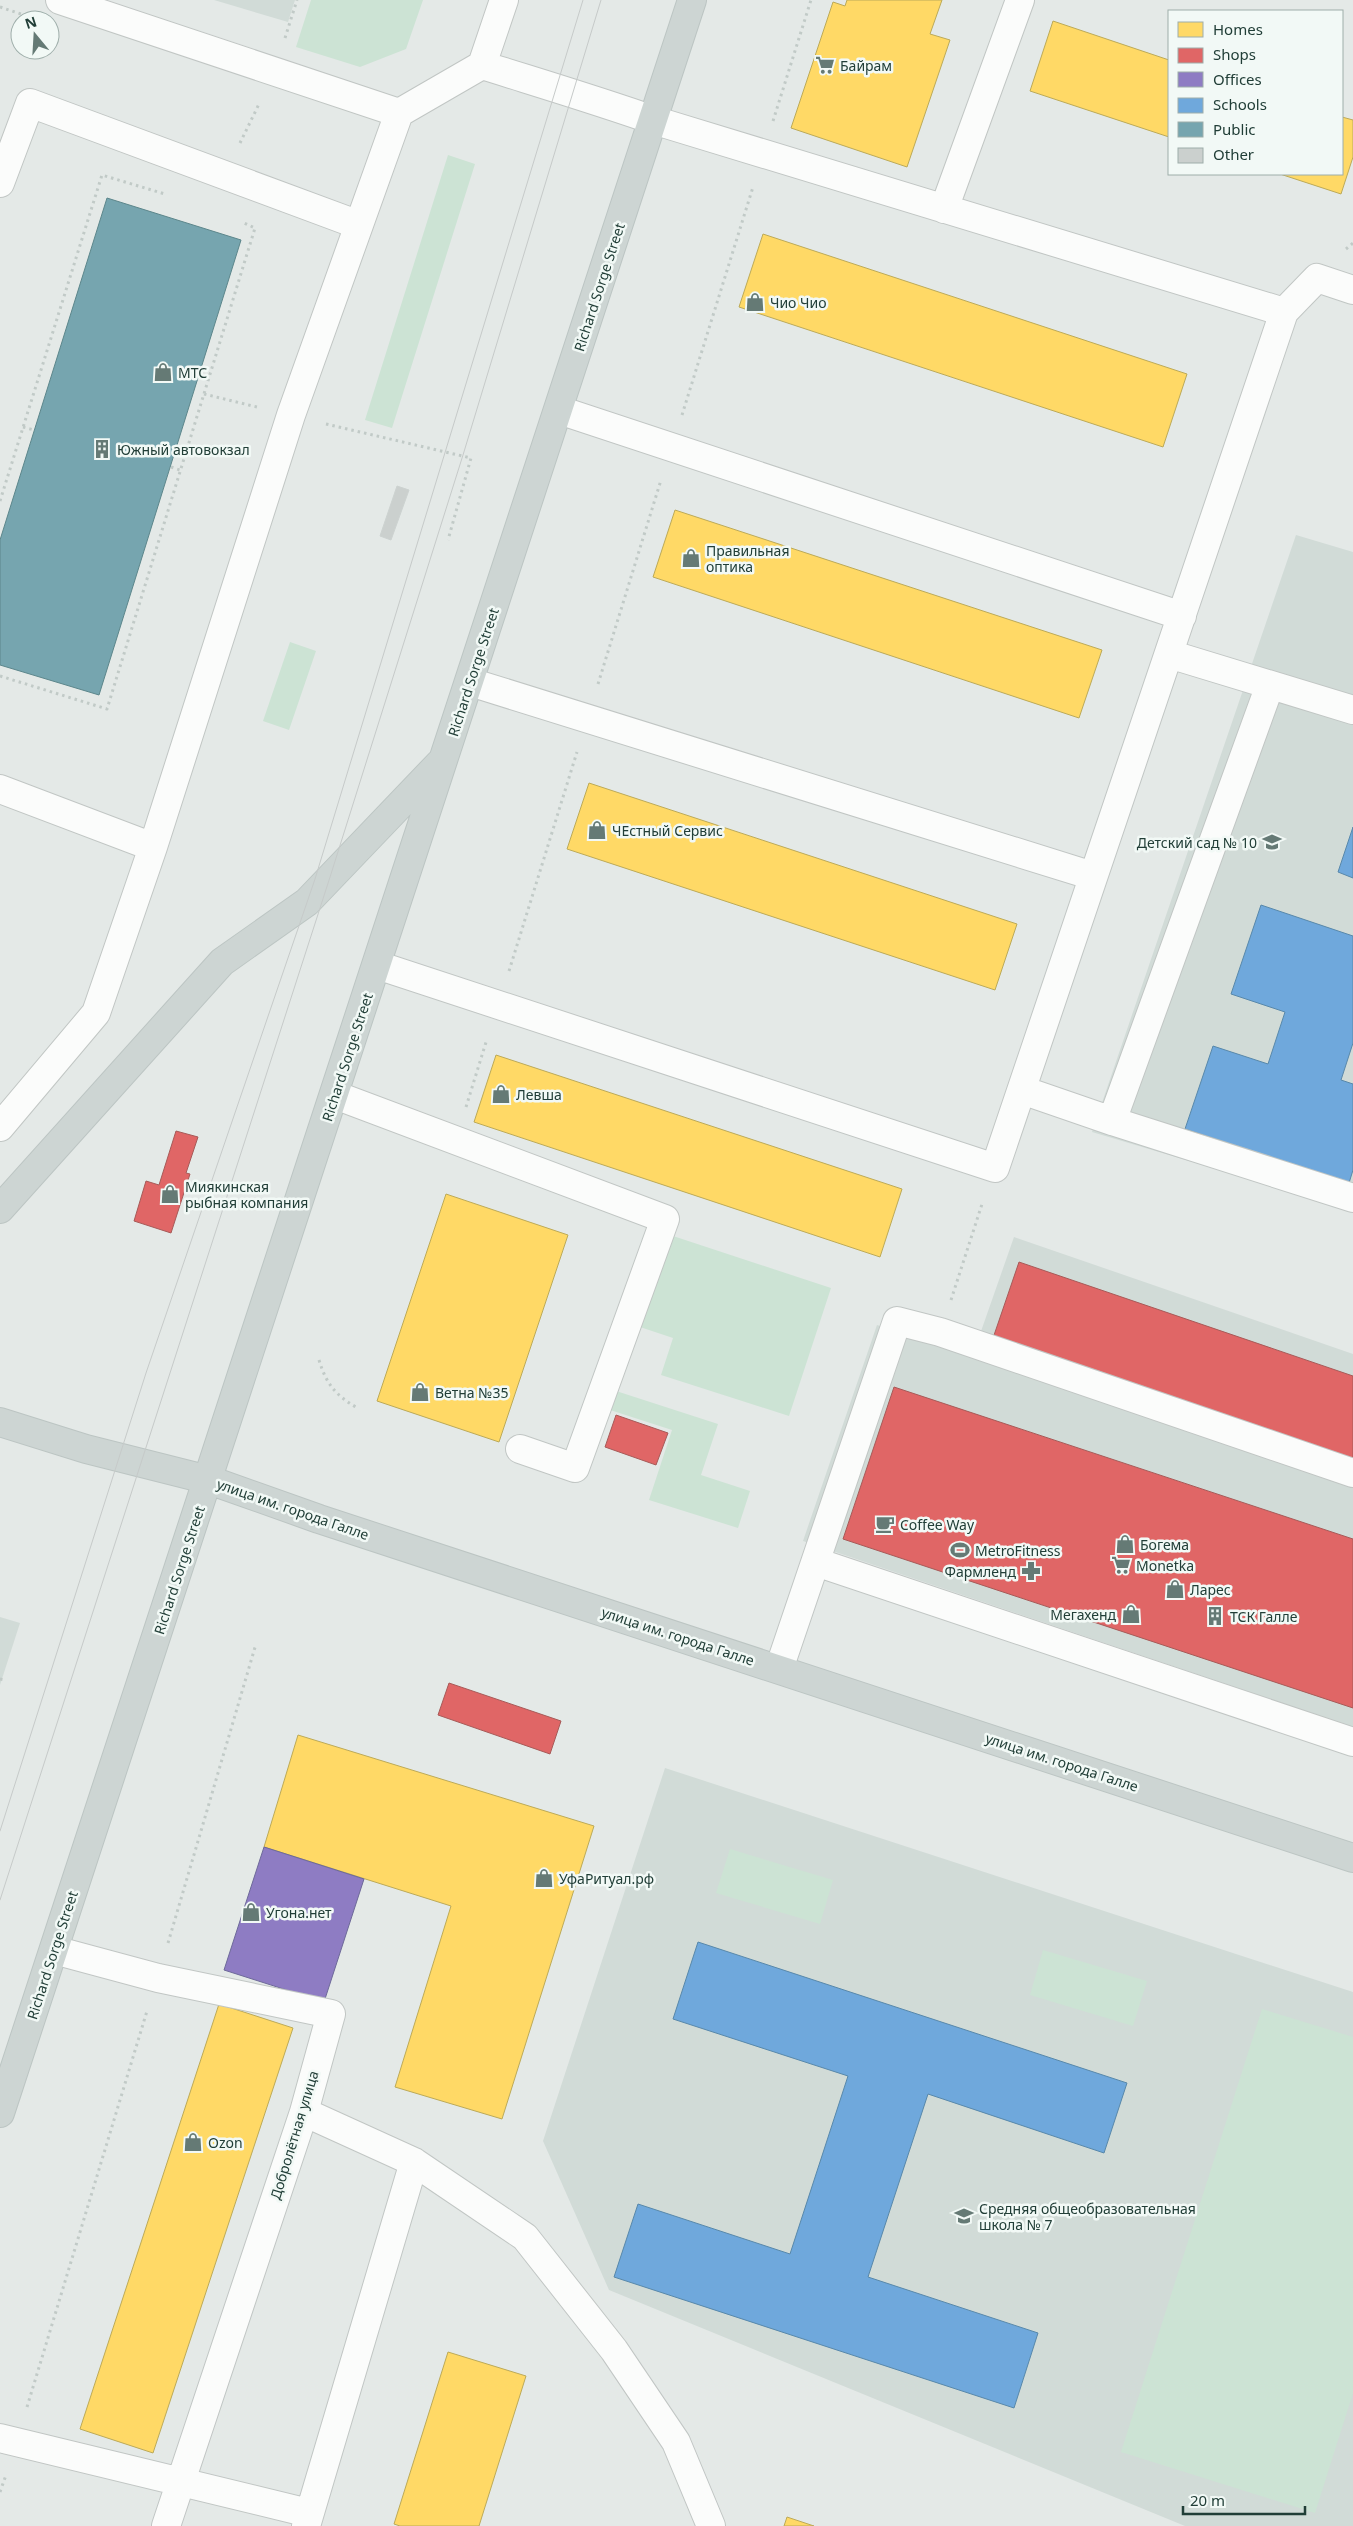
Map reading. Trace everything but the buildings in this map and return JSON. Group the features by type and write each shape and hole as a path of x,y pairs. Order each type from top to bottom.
{"main road":[{"name":"Richard Sorge Street","path":"0,2113 209,1480 692,0"},
{"path":"0,1209 222,962 307,902 445,758"},
{"name":"улица им. города Галле","path":"0,1422 86,1449 209,1480 319,1519 1353,1858"}],"street":[{"path":"60,0 399,113"},
{"path":"0,1127 96,1013 123,929 153,846 291,415 399,113 482,65 504,0"},
{"path":"944,209 1020,0"},
{"path":"482,65 556,89 573,92 653,120 763,154 1284,312"},
{"path":"0,183 30,102 359,225"},
{"path":"377,965 995,1168 1284,312 1317,278 1353,290"},
{"path":"559,410 1182,616"},
{"path":"1169,654 1353,710"},
{"path":"470,682 1093,876"},
{"path":"1112,1122 1270,685"},
{"path":"0,789 153,846"},
{"path":"1022,1090 1112,1122 1353,1198"},
{"path":"335,1095 665,1219 574,1468 520,1449"},
{"path":"779,1669 897,1320 940,1332 1353,1473"},
{"path":"816,1562 1353,1742"},
{"name":"Добролётная улица","path":"54,1950 158,1978 331,2014 304,2112 166,2526"},
{"path":"304,2112 414,2162 525,2237 614,2350 676,2442 712,2526"},
{"path":"8,2440 180,2481 308,2520 414,2162"}],"path":[{"path":"455,1141 811,0"},
{"path":"0,501 102,175 166,194"},
{"path":"0,676 107,709 255,228 238,220"},
{"path":"204,394 471,458 448,540"},
{"path":"23,427 34,430"},
{"path":"171,467 180,470"},
{"path":"940,1332 995,1168"},
{"path":"320,1360 324,1376 332,1389 356,1407"},
{"path":"0,2492 8,2440 158,1978 256,1644"},
{"path":"0,1678 6,1680"}],"shaded area":[{"path":"214,0 295,0 288,22"},
{"name":"Детский сад № 10","path":"1296,535 1353,552 1353,1210 1092,1132"},
{"path":"1014,1237 1353,1354 1353,1727 803,1541 877,1325 972,1357"},
{"path":"0,1617 20,1623 0,1685"},
{"name":"Средняя общеобразовательная школа № 7","path":"665,1768 1353,1992 1353,2526 1185,2526 609,2290 543,2141"}],"green space":[{"path":"311,0 423,0 406,49 360,67 296,47"},
{"path":"448,155 475,164 392,428 365,420"},
{"path":"290,642 316,651 289,730 263,721"},
{"path":"670,1235 831,1288 789,1416 661,1375 673,1338 640,1327"},
{"path":"613,1390 718,1424 701,1475 750,1491 738,1528 649,1500 672,1430 607,1409"},
{"path":"730,1849 833,1880 820,1924 716,1893"},
{"path":"1043,1950 1147,1981 1133,2026 1030,1995"},
{"path":"1262,2009 1353,2037 1353,2393 1315,2513 1121,2452"}],"tram line":[{"path":"0,1831 146,1373 315,879 583,0"},
{"path":"0,1900 331,874 463,455 601,0"}],"place":[{"name":"Байрам","path":"825,65"},
{"name":"Чио Чио","path":"755,302"},
{"name":"МТС","path":"163,372"},
{"name":"Южный автовокзал","path":"102,449"},
{"name":"Правильная оптика","path":"691,558"},
{"name":"ЧЕстный Сервис","path":"597,830"},
{"name":"Детский сад № 10","path":"1272,842"},
{"name":"Левша","path":"501,1094"},
{"name":"Миякинская рыбная компания","path":"170,1194"},
{"name":"Ветна №35","path":"420,1392"},
{"name":"Coffee Way","path":"885,1524"},
{"name":"Богема","path":"1125,1544"},
{"name":"MetroFitness","path":"960,1550"},
{"name":"Monetka","path":"1121,1565"},
{"name":"Фармленд","path":"1031,1571"},
{"name":"Ларес","path":"1175,1589"},
{"name":"Мегахенд","path":"1131,1614"},
{"name":"ТСК Галле","path":"1215,1616"},
{"name":"УфаРитуал.рф","path":"544,1878"},
{"name":"Угона.нет","path":"251,1912"},
{"name":"Ozon","path":"193,2142"},
{"name":"Средняя общеобразовательная школа № 7","path":"964,2216"}]}
